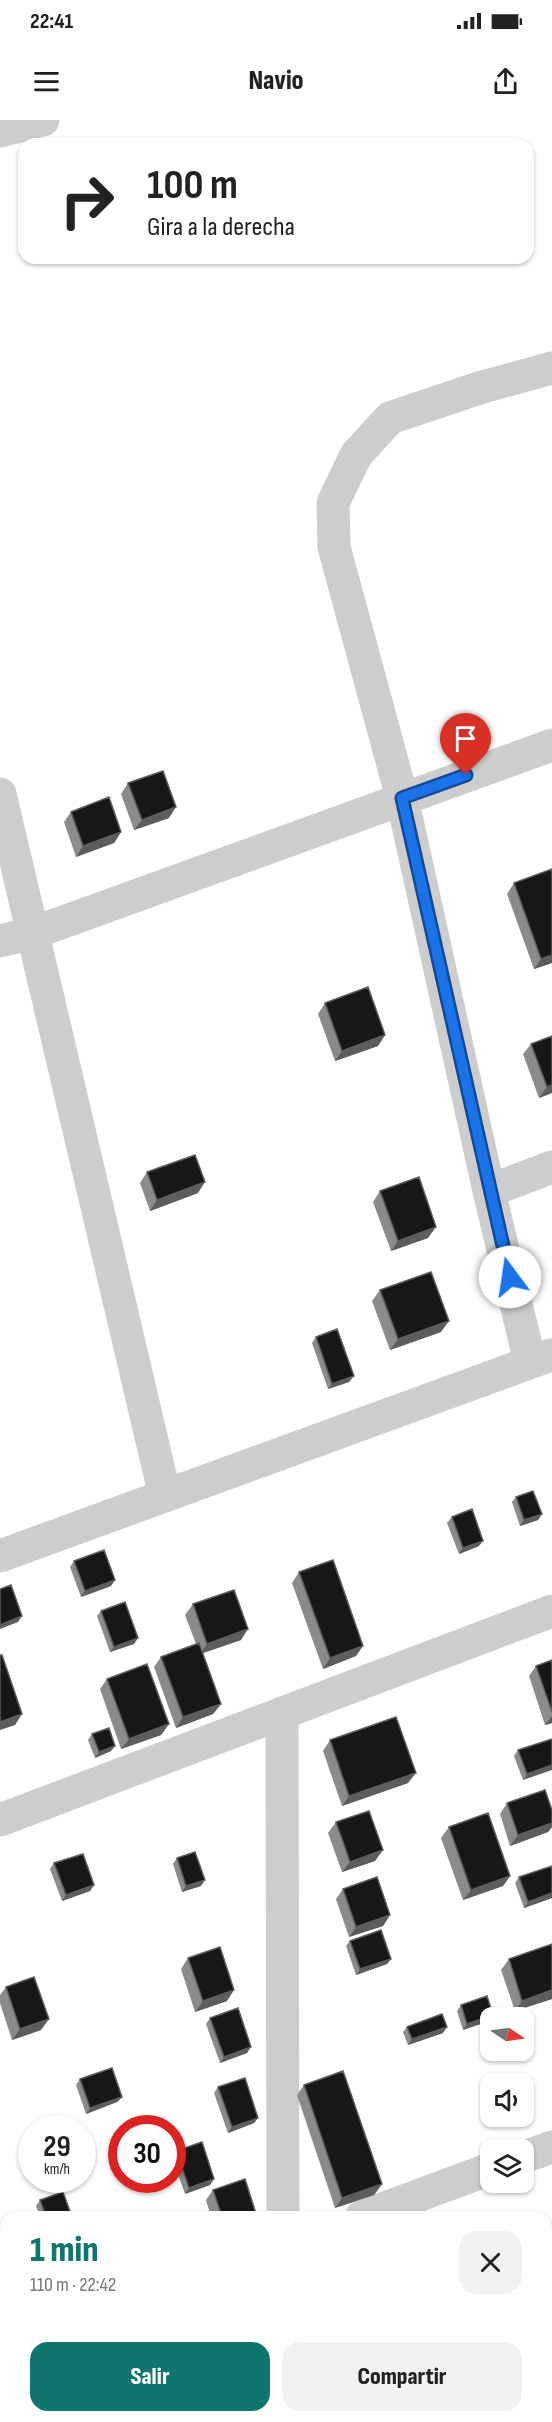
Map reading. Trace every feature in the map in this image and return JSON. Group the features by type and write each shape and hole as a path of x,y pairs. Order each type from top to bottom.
{"street":[{"path":"0,131 44,120"},
{"path":"0,1556 541,1358 489,1191 402,798 334,547 333,503 356,455 390,418 479,388 552,368"},
{"path":"0,941 33,933 552,745"},
{"path":"0,794 165,1496"},
{"path":"489,1191 552,1167"},
{"path":"0,1820 552,1611"},
{"path":"282,1713 283,2211"},
{"path":"534,2153 552,2147"},
{"path":"377,2211 480,2173"}],"building":[{"path":"163,771 176,807 142,820 128,783"},
{"path":"109,797 121,832 83,846 71,812"},
{"path":"552,869 552,955 541,959 514,883"},
{"path":"368,987 385,1035 342,1051 325,1003"},
{"path":"552,1036 552,1085 547,1087 531,1044"},
{"path":"195,1155 205,1182 157,1200 147,1172"},
{"path":"419,1177 436,1227 398,1241 380,1191"},
{"path":"431,1272 449,1321 398,1339 380,1290"},
{"path":"337,1329 354,1376 332,1384 316,1337"},
{"path":"533,1491 542,1514 524,1520 516,1497"},
{"path":"472,1509 483,1541 463,1548 452,1517"},
{"path":"104,1550 115,1580 85,1591 74,1561"},
{"path":"333,1560 363,1646 330,1658 299,1572"},
{"path":"11,1585 22,1616 0,1625 0,1589"},
{"path":"234,1590 248,1629 207,1644 193,1604"},
{"path":"125,1602 138,1638 114,1647 101,1611"},
{"path":"199,1643 221,1704 183,1717 161,1657"},
{"path":"0,1655 2,1655 22,1714 0,1722"},
{"path":"552,1660 552,1712 536,1666"},
{"path":"147,1664 169,1724 129,1739 107,1679"},
{"path":"396,1717 416,1773 349,1796 330,1740"},
{"path":"109,1728 115,1746 99,1752 92,1734"},
{"path":"552,1739 552,1765 527,1774 518,1750"},
{"path":"545,1790 552,1810 552,1823 518,1835 507,1803"},
{"path":"369,1811 383,1850 350,1862 336,1822"},
{"path":"488,1813 510,1876 471,1890 449,1827"},
{"path":"195,1852 205,1880 186,1886 177,1858"},
{"path":"83,1854 94,1885 66,1895 54,1863"},
{"path":"552,1866 552,1893 528,1902 519,1877"},
{"path":"377,1877 390,1915 356,1927 343,1889"},
{"path":"381,1930 391,1959 360,1969 350,1941"},
{"path":"552,1944 552,1990 522,2001 509,1959"},
{"path":"220,1947 234,1990 203,2001 188,1958"},
{"path":"34,1977 49,2019 20,2029 6,1987"},
{"path":"487,1996 490,2007 480,2007 480,2020 467,2024 461,2005"},
{"path":"238,2008 251,2047 224,2057 210,2018"},
{"path":"442,2014 447,2027 412,2039 407,2027"},
{"path":"112,2068 122,2097 90,2108 80,2079"},
{"path":"343,2071 382,2184 342,2198 304,2085"},
{"path":"245,2078 258,2118 232,2127 218,2087"},
{"path":"202,2142 214,2179 189,2188 186,2179 186,2148"},
{"path":"245,2179 255,2211 220,2211 213,2190"},
{"path":"63,2193 70,2211 44,2211 40,2200"}],"route":[{"path":"466,775 402,798 510,1277"}]}
